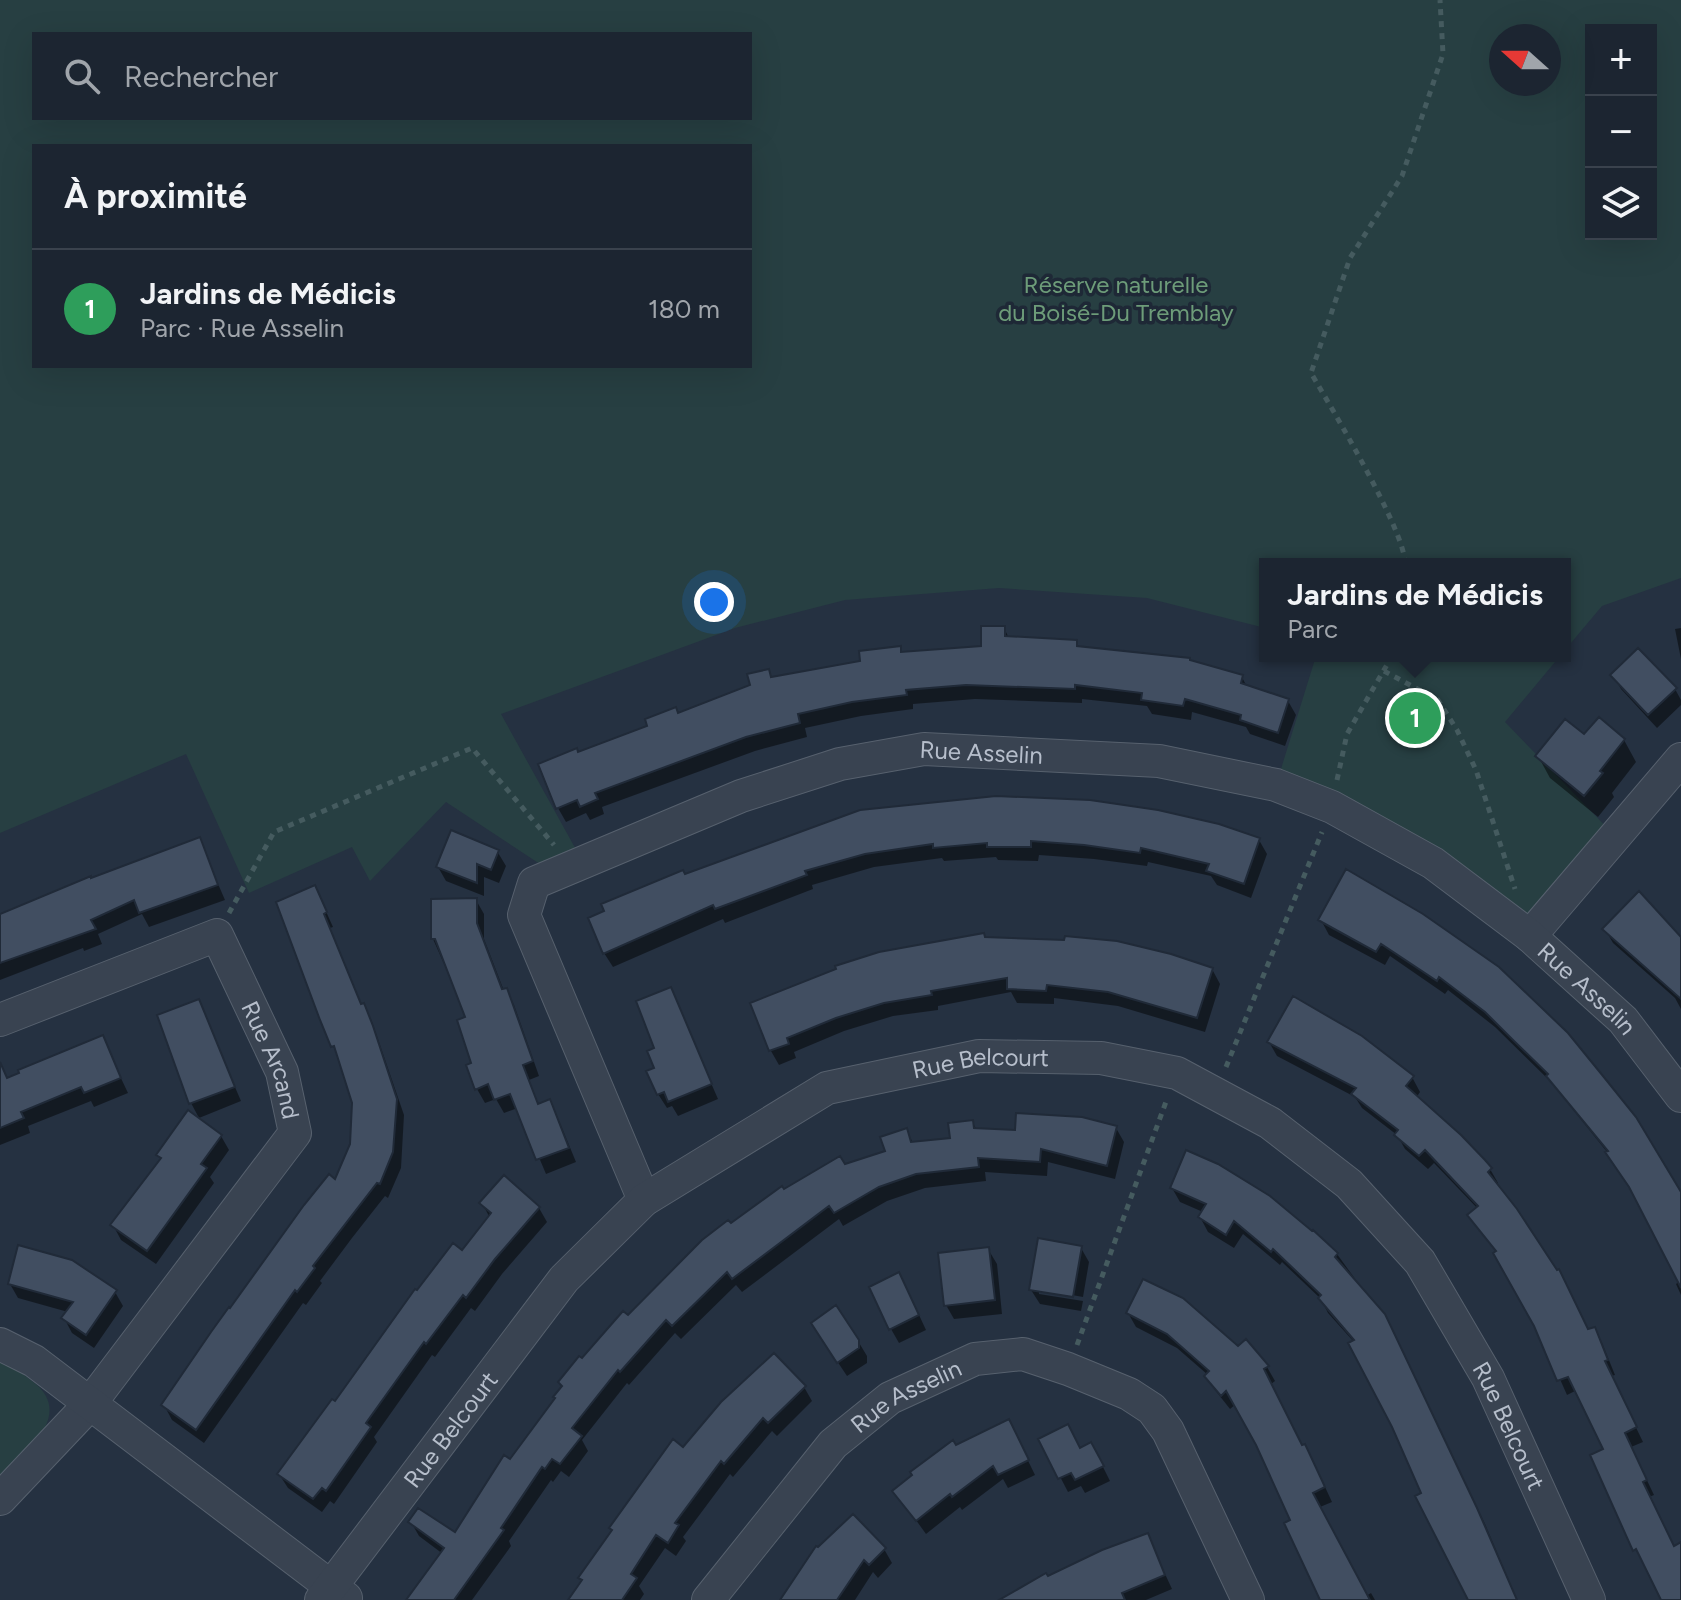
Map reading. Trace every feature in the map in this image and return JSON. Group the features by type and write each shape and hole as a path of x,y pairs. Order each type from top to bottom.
{"street":[{"name":"Rue Asselin","path":"644,1200 524,915 534,883 755,792 840,764 924,749 1159,761 1276,785 1332,807 1433,863 1530,936 1623,1020 1681,1096"},
{"path":"1530,936 1681,759"},
{"path":"0,1020 217,935"},
{"name":"Rue Arcand","path":"0,1499 89,1405 295,1133 282,1072 217,935"},
{"name":"Rue Belcourt","path":"333,1595 564,1279 644,1200 827,1088 979,1056 1101,1058 1177,1073 1270,1123 1349,1184 1420,1262 1488,1378 1589,1600"},
{"path":"0,1344 34,1361 333,1595"},
{"name":"Rue Asselin","path":"708,1600 833,1444 890,1398 975,1359 1023,1354 1129,1394 1152,1409 1168,1431 1248,1600"}],"path":[{"path":"1405,558 1381,502 1311,373 1350,258 1402,176 1443,54 1440,0"},
{"path":"1215,1094 1332,807 1347,734 1389,662"},
{"path":"1384,671 1438,700 1457,730 1476,770 1515,891"},
{"path":"217,935 274,832 472,748 572,866"},
{"path":"1068,1369 1177,1073"}],"green space":[{"name":"Réserve naturelle du Boisé-Du Tremblay","path":"0,0 1681,0 1681,578 1602,606 1571,643 1571,558 1259,558 1259,626 1147,598 999,588 845,600 735,628 501,714 579,855 546,868 446,802 370,881 352,847 249,893 186,754 0,833"},
{"path":"1314,662 1555,662 1505,722 1615,836 1530,936 1276,785"},
{"path":"0,1362 32,1381 45,1394 49,1407 48,1420 42,1433 0,1481"}],"building":[{"path":"981,626 1005,626 1005,636 1077,640 1077,646 1190,658 1243,675 1241,683 1289,699 1278,733 1240,720 1241,715 1185,699 1183,706 1141,700 1142,693 1075,685 1075,689 966,685 906,690 907,695 852,702 798,714 800,723 746,737 595,793 598,799 580,807 577,800 556,809 538,764 647,726 645,719 676,707 678,713 750,685 747,674 769,669 771,677 860,661 859,651 901,646 901,652 981,646"},
{"path":"1638,648 1677,688 1648,715 1610,675"},
{"path":"1599,717 1625,739 1584,796 1535,756 1565,719 1584,734"},
{"path":"996,796 1090,800 1158,810 1219,824 1260,838 1244,884 1206,871 1209,864 1141,848 1140,853 1031,841 1031,847 987,847 987,843 933,848 933,844 865,854 805,871 807,875 715,909 713,905 603,954 588,918 604,911 601,904 683,870 685,874 860,810"},
{"path":"451,830 499,850 491,870 477,864 477,883 436,867"},
{"path":"200,837 218,885 139,913 134,900 91,920 96,929 0,963 0,914 91,876"},
{"path":"1346,869 1423,914 1499,967 1568,1033 1636,1117 1681,1192 1681,1288 1629,1187 1605,1152 1608,1151 1546,1076 1548,1074 1485,1012 1439,977 1437,981 1381,944 1376,952 1318,920"},
{"path":"315,885 361,1004 364,1003 373,1026 397,1099 393,1152 380,1184 377,1183 313,1266 315,1268 297,1292 295,1290 196,1430 161,1405 304,1205 329,1174 335,1179 350,1144 352,1103 334,1046 331,1047 320,1020 276,902"},
{"path":"1639,891 1681,937 1681,999 1602,929"},
{"path":"477,898 477,923 502,989 507,988 533,1061 523,1065 538,1104 550,1099 569,1148 536,1160 510,1094 494,1100 488,1084 475,1090 466,1065 471,1063 457,1020 465,1017 435,939 431,939 431,899"},
{"path":"984,933 985,937 1064,940 1065,936 1117,941 1213,968 1197,1018 1108,992 1047,985 1046,991 1007,989 1007,978 884,1003 787,1038 789,1044 769,1051 750,1003 836,969 835,966 879,952"},
{"path":"671,987 712,1084 668,1102 664,1092 657,1095 646,1071 654,1068 647,1051 654,1048 636,1001"},
{"path":"1293,996 1362,1036 1414,1076 1406,1086 1461,1135 1492,1168 1488,1172 1559,1269 1588,1329 1595,1327 1608,1360 1605,1361 1637,1427 1625,1433 1647,1480 1643,1482 1674,1546 1681,1542 1681,1600 1661,1600 1636,1549 1633,1551 1590,1455 1603,1449 1568,1377 1557,1381 1534,1326 1493,1253 1496,1251 1467,1215 1478,1206 1425,1150 1419,1156 1394,1135 1398,1130 1351,1094 1356,1088 1267,1042"},
{"path":"199,999 235,1087 189,1104 157,1015"},
{"path":"103,1035 121,1078 84,1093 81,1087 21,1112 24,1118 0,1128 0,1062 7,1078 19,1073 18,1070"},
{"path":"188,1110 222,1135 201,1164 207,1168 147,1251 110,1225 161,1158 156,1155"},
{"path":"1016,1113 1082,1117 1117,1126 1107,1166 1041,1149 1040,1162 978,1158 979,1167 916,1174 879,1187 834,1213 829,1206 732,1279 727,1272 672,1326 666,1320 620,1372 618,1370 572,1428 582,1436 560,1464 552,1459 545,1469 542,1467 501,1528 504,1530 454,1600 406,1600 444,1548 408,1522 418,1508 455,1532 504,1455 510,1459 555,1398 562,1386 558,1382 579,1356 582,1358 623,1311 628,1315 702,1240 782,1186 784,1189 840,1156 845,1164 885,1151 880,1137 907,1128 911,1142 950,1138 948,1123 973,1120 974,1128 1015,1130"},
{"path":"1186,1150 1218,1164 1270,1196 1313,1230 1338,1253 1335,1257 1385,1314 1517,1600 1468,1600 1415,1496 1421,1493 1392,1427 1348,1343 1354,1340 1318,1298 1321,1295 1273,1249 1271,1252 1234,1221 1226,1235 1198,1217 1206,1204 1170,1188"},
{"path":"504,1175 540,1207 466,1298 463,1295 426,1344 424,1342 366,1423 371,1427 326,1491 322,1488 313,1499 277,1474 332,1399 335,1401 415,1289 453,1243 462,1250 491,1213 479,1203"},
{"path":"1038,1238 1082,1246 1073,1297 1029,1290"},
{"path":"18,1245 72,1260 117,1290 86,1335 61,1318 73,1302 8,1284"},
{"path":"989,1247 995,1300 944,1306 938,1253"},
{"path":"899,1272 919,1315 889,1330 869,1287"},
{"path":"1143,1279 1183,1298 1238,1346 1246,1339 1269,1366 1264,1369 1325,1487 1313,1493 1370,1600 1320,1600 1284,1523 1290,1520 1256,1445 1226,1391 1221,1396 1204,1376 1209,1371 1167,1334 1126,1313"},
{"path":"836,1305 859,1340 859,1348 837,1363 811,1323"},
{"path":"774,1353 806,1386 768,1423 763,1418 724,1464 721,1461 675,1523 679,1525 668,1543 656,1535 631,1574 637,1578 622,1600 568,1600 582,1580 578,1578 612,1530 609,1528 673,1439 683,1447 721,1402"},
{"path":"1009,1419 1029,1460 998,1475 993,1466 916,1521 892,1491 912,1475 910,1472 953,1440 956,1445"},
{"path":"1068,1424 1080,1448 1091,1442 1104,1466 1075,1480 1071,1473 1058,1479 1038,1439"},
{"path":"853,1514 886,1548 869,1565 864,1560 837,1600 780,1600 816,1546"},
{"path":"1148,1533 1165,1575 1122,1593 1125,1600 999,1600 1046,1573 1048,1576 1102,1550"}],"place":[{"name":"Jardins de Médicis","path":"1415,718"}]}
